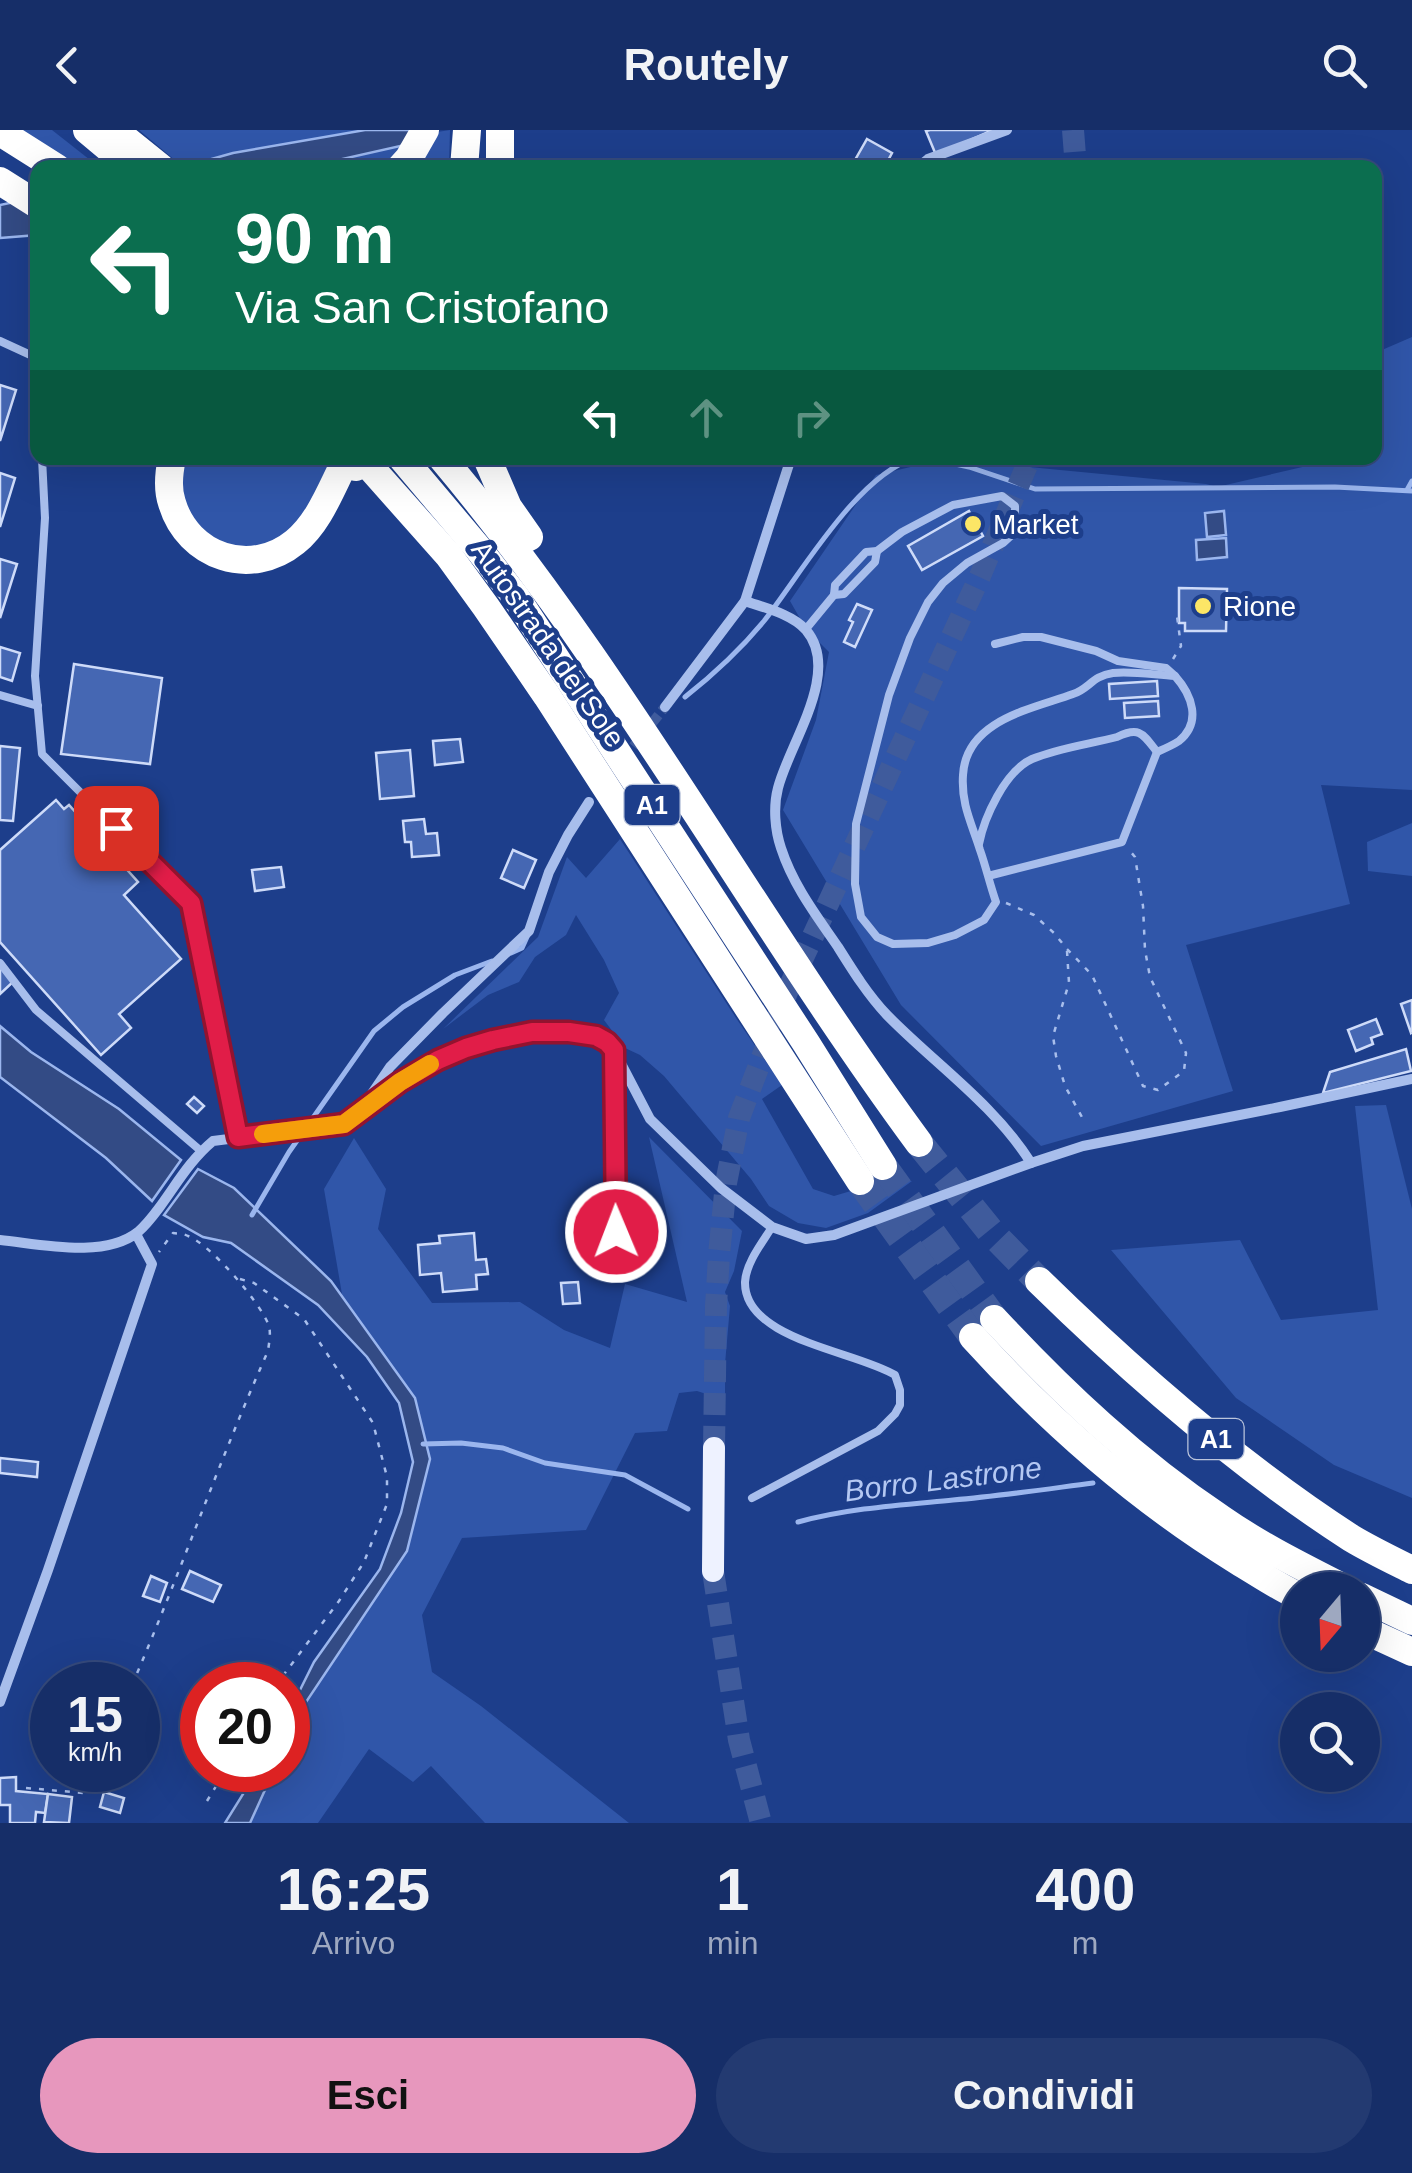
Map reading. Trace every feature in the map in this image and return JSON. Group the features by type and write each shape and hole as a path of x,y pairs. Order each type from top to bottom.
{"highway":[{"path":"87,130 136,160"},
{"path":"114,130 139,160"},
{"path":"406,160 425,130"},
{"path":"500,130 500,160"},
{"path":"0,132 46,160"},
{"path":"0,168 30,186"},
{"path":"0,181 30,200"},
{"path":"172,465 170,494 179,522 210,552 244,562 269,557 299,539 350,465"},
{"name":"Autostrada del Sole","path":"358,465 486,607 872,1174 774,993 514,596 408,465"},
{"name":"Autostrada del Sole","path":"448,465 546,590 821,1006 919,1143"},
{"path":"490,465 516,520 586,616 665,736 732,871"},
{"name":"A1","path":"1039,1281 1100,1341 1212,1436 1353,1539 1412,1570"},
{"name":"A1","path":"1280,1585 1204,1540 1125,1481 1040,1407 984,1328 1052,1380 1136,1457 1221,1519 1316,1572"},
{"path":"1380,1606 1412,1621"},
{"path":"1380,1637 1412,1652"}],"main road":[{"path":"713,1571 714,1448"}],"street":[{"path":"927,160 1007,130"},
{"path":"664,707 745,601 789,465"},
{"path":"745,601 785,615 806,629 818,651 818,679 778,788 775,812 780,844 793,880 870,995 968,1090 1031,1162"},
{"path":"358,1114 390,1067 529,931 549,872 589,802"},
{"path":"0,1240 85,1248 111,1244 136,1234 212,1141 344,1124 400,1082 438,1060 466,1048 532,1032 569,1032 596,1036 607,1042 650,1119 721,1188 772,1227 806,1238 834,1235 1083,1146 1412,1079"},
{"path":"0,1702 152,1264 136,1234"}],"lane":[{"path":"0,341 30,355"},
{"path":"42,465 45,518 35,676 42,754 191,903 238,1137"},
{"path":"806,629 834,596 844,594 875,562 877,552 902,532 954,505 1002,496 1015,506 1015,532 967,562 942,583 928,602 889,695 868,770 856,824 855,884 860,917 878,938 893,944 942,939 984,920 996,902 969,826 963,796 966,757 983,733 1012,714 1078,693 1094,678 1114,673 1175,676"},
{"path":"988,876 1122,842 1157,752 1179,741 1191,726 1194,708 1186,688 1166,668 1118,661 1096,651 1040,637 995,644"},
{"path":"0,695 38,706"},
{"path":"978,844 991,806 1028,760 1130,731 1144,734 1157,752"},
{"path":"0,963 36,1010 201,1151"},
{"path":"614,1050 617,1269"},
{"path":"752,1498 878,1431 896,1414 900,1404 895,1375 879,1365 783,1333 764,1320 750,1303 745,1282 752,1260 772,1227"}],"path":[{"path":"1166,668 1181,646 1177,616"},
{"path":"996,902 1012,904 1034,915 1092,975 1142,1086 1158,1090 1184,1071 1186,1053 1150,978 1135,857 1122,842"},
{"path":"1066,950 1070,983 1054,1036 1056,1056 1065,1086 1083,1119"},
{"path":"142,1662 268,1350 269,1328 238,1278 197,1240 172,1233 152,1264"},
{"path":"238,1278 254,1283 304,1319 373,1424 387,1477 387,1504 364,1562 293,1662"},
{"path":"26,1788 30,1788"},
{"path":"207,1801 213,1792"}],"shaded area":[{"path":"13,130 52,130 90,160 63,160"},
{"path":"139,130 365,130 208,160 175,160"},
{"path":"365,130 414,130 405,145 338,160 208,160"},
{"path":"450,130 449,160 422,160 437,132"},
{"path":"405,145 393,160 341,160"},
{"path":"19,201 30,208 30,236 0,238 0,205"},
{"path":"1412,337 1412,790 1321,785 1350,904 1186,945 1233,1091 1041,1146 901,1005 783,810 816,720 829,652 806,629 790,601 876,475 919,465 1008,465 1217,487 1311,465 1382,465 1382,350"},
{"path":"330,465 310,504 289,532 261,548 244,549 198,533 179,485 182,467"},
{"path":"1224,511 1226,535 1207,537 1205,513"},
{"path":"1226,538 1227,557 1197,560 1196,540"},
{"path":"1412,823 1412,876 1368,871 1367,842"},
{"path":"620,839 782,1085 762,1099 813,1189 834,1196 881,1182 912,1181 868,1213 826,1228 798,1223 769,1206 664,1076 640,1055 625,1048 604,1020 619,993 576,915 566,935 535,957 519,982 488,995 443,1029 538,937 567,857 586,878"},
{"path":"0,1026 31,1052 119,1109 181,1160 152,1201 106,1158 0,1077"},
{"path":"1386,1105 1412,1209 1412,1498 1334,1465 1236,1398 1111,1250 1240,1240 1281,1320 1378,1310 1355,1106"},
{"path":"649,1137 742,1231 734,1271 725,1292 730,1306 725,1400 697,1391 679,1393 667,1431 635,1433 586,1530 462,1538 422,1615 432,1672 629,1823 485,1823 431,1766 413,1782 369,1749 318,1823 250,1823 264,1792 310,1792 310,1696 353,1631 430,1460 415,1398 343,1300 324,1189 354,1138 386,1189 378,1229 432,1303 520,1302 564,1330 610,1348 625,1284 687,1302"},
{"path":"198,1169 234,1188 331,1281 415,1398 430,1459 407,1551 310,1696 310,1670 380,1569 401,1513 413,1462 399,1403 367,1357 318,1305 231,1243 203,1237 164,1215"},
{"path":"244,1792 264,1792 250,1823 225,1823"}],"building":[{"path":"993,130 936,155 926,131"},
{"path":"867,139 892,153 888,160 855,160"},
{"path":"0,385 16,390 0,441"},
{"path":"0,473 15,478 0,527"},
{"path":"969,511 983,536 922,570 908,546"},
{"path":"0,559 17,564 0,618"},
{"name":"Rione","path":"1179,588 1227,589 1226,631 1185,631 1185,623 1179,623"},
{"path":"857,604 872,610 855,647 844,642"},
{"path":"0,647 20,653 12,681 0,677"},
{"path":"74,664 162,678 150,764 61,754"},
{"path":"1157,681 1158,696 1110,699 1109,684"},
{"path":"1158,701 1159,716 1125,718 1124,703"},
{"path":"460,739 463,762 435,765 433,741"},
{"path":"0,746 20,748 13,821 0,820"},
{"path":"410,750 414,796 380,799 376,753"},
{"path":"56,800 64,809 69,805 138,882 124,895 181,959 119,1014 131,1028 101,1055 0,942 0,850"},
{"path":"424,819 426,834 437,833 439,855 412,857 411,842 405,842 403,821"},
{"path":"513,850 536,860 524,888 501,878"},
{"path":"281,867 284,887 255,891 252,870"},
{"path":"0,966 14,981 0,994"},
{"path":"1412,1000 1412,1032 1411,1033 1401,1004"},
{"path":"1376,1019 1382,1034 1371,1038 1373,1044 1356,1051 1348,1030"},
{"path":"1406,1049 1411,1071 1323,1093 1330,1072"},
{"path":"194,1097 204,1106 197,1113 187,1104"},
{"path":"474,1233 476,1260 486,1259 488,1274 476,1275 477,1289 443,1292 441,1273 420,1275 418,1245 440,1243 439,1236"},
{"path":"578,1282 580,1303 563,1304 561,1283"},
{"path":"0,1458 38,1462 37,1477 0,1473"},
{"path":"190,1571 221,1585 213,1602 182,1589"},
{"path":"151,1576 167,1583 160,1602 143,1596"},
{"path":"16,1777 16,1791 48,1794 45,1813 36,1812 35,1823 10,1823 10,1805 0,1805 0,1778"},
{"path":"104,1792 124,1798 120,1813 100,1807"},
{"path":"48,1794 72,1797 69,1823 44,1822"}],"waterway":[{"path":"685,697 755,632 851,505 900,465"},
{"path":"960,465 1035,489 1335,487 1412,491"},
{"path":"1407,490 1412,481"},
{"path":"511,953 522,948 527,937"},
{"path":"252,1215 289,1152 374,1031 403,1007 455,975 492,961"},
{"name":"Borro Lastrone","path":"423,1444 503,1448 545,1463 625,1475 688,1509"},
{"name":"Borro Lastrone","path":"798,1522 837,1513 1093,1483"}],"tunnel":[{"path":"1073,130 1075,160"},
{"path":"714,1448 719,1255 726,1183 739,1118 787,992 980,576 1027,465"},
{"path":"624,758 665,707"},
{"path":"919,1143 991,1232 1039,1281"},
{"path":"883,1166 994,1319"},
{"path":"860,1181 973,1337"},
{"path":"713,1571 739,1740 761,1823"}],"slow traffic":[{"path":"263,1134 344,1124 430,1064"}],"place":[{"name":"Market","path":"973,524"},
{"name":"Rione","path":"1203,606"}],"route":[{"path":"116,828 191,903 238,1137 344,1124 400,1082 466,1048 532,1032 596,1036 614,1050 616,1232"}]}
